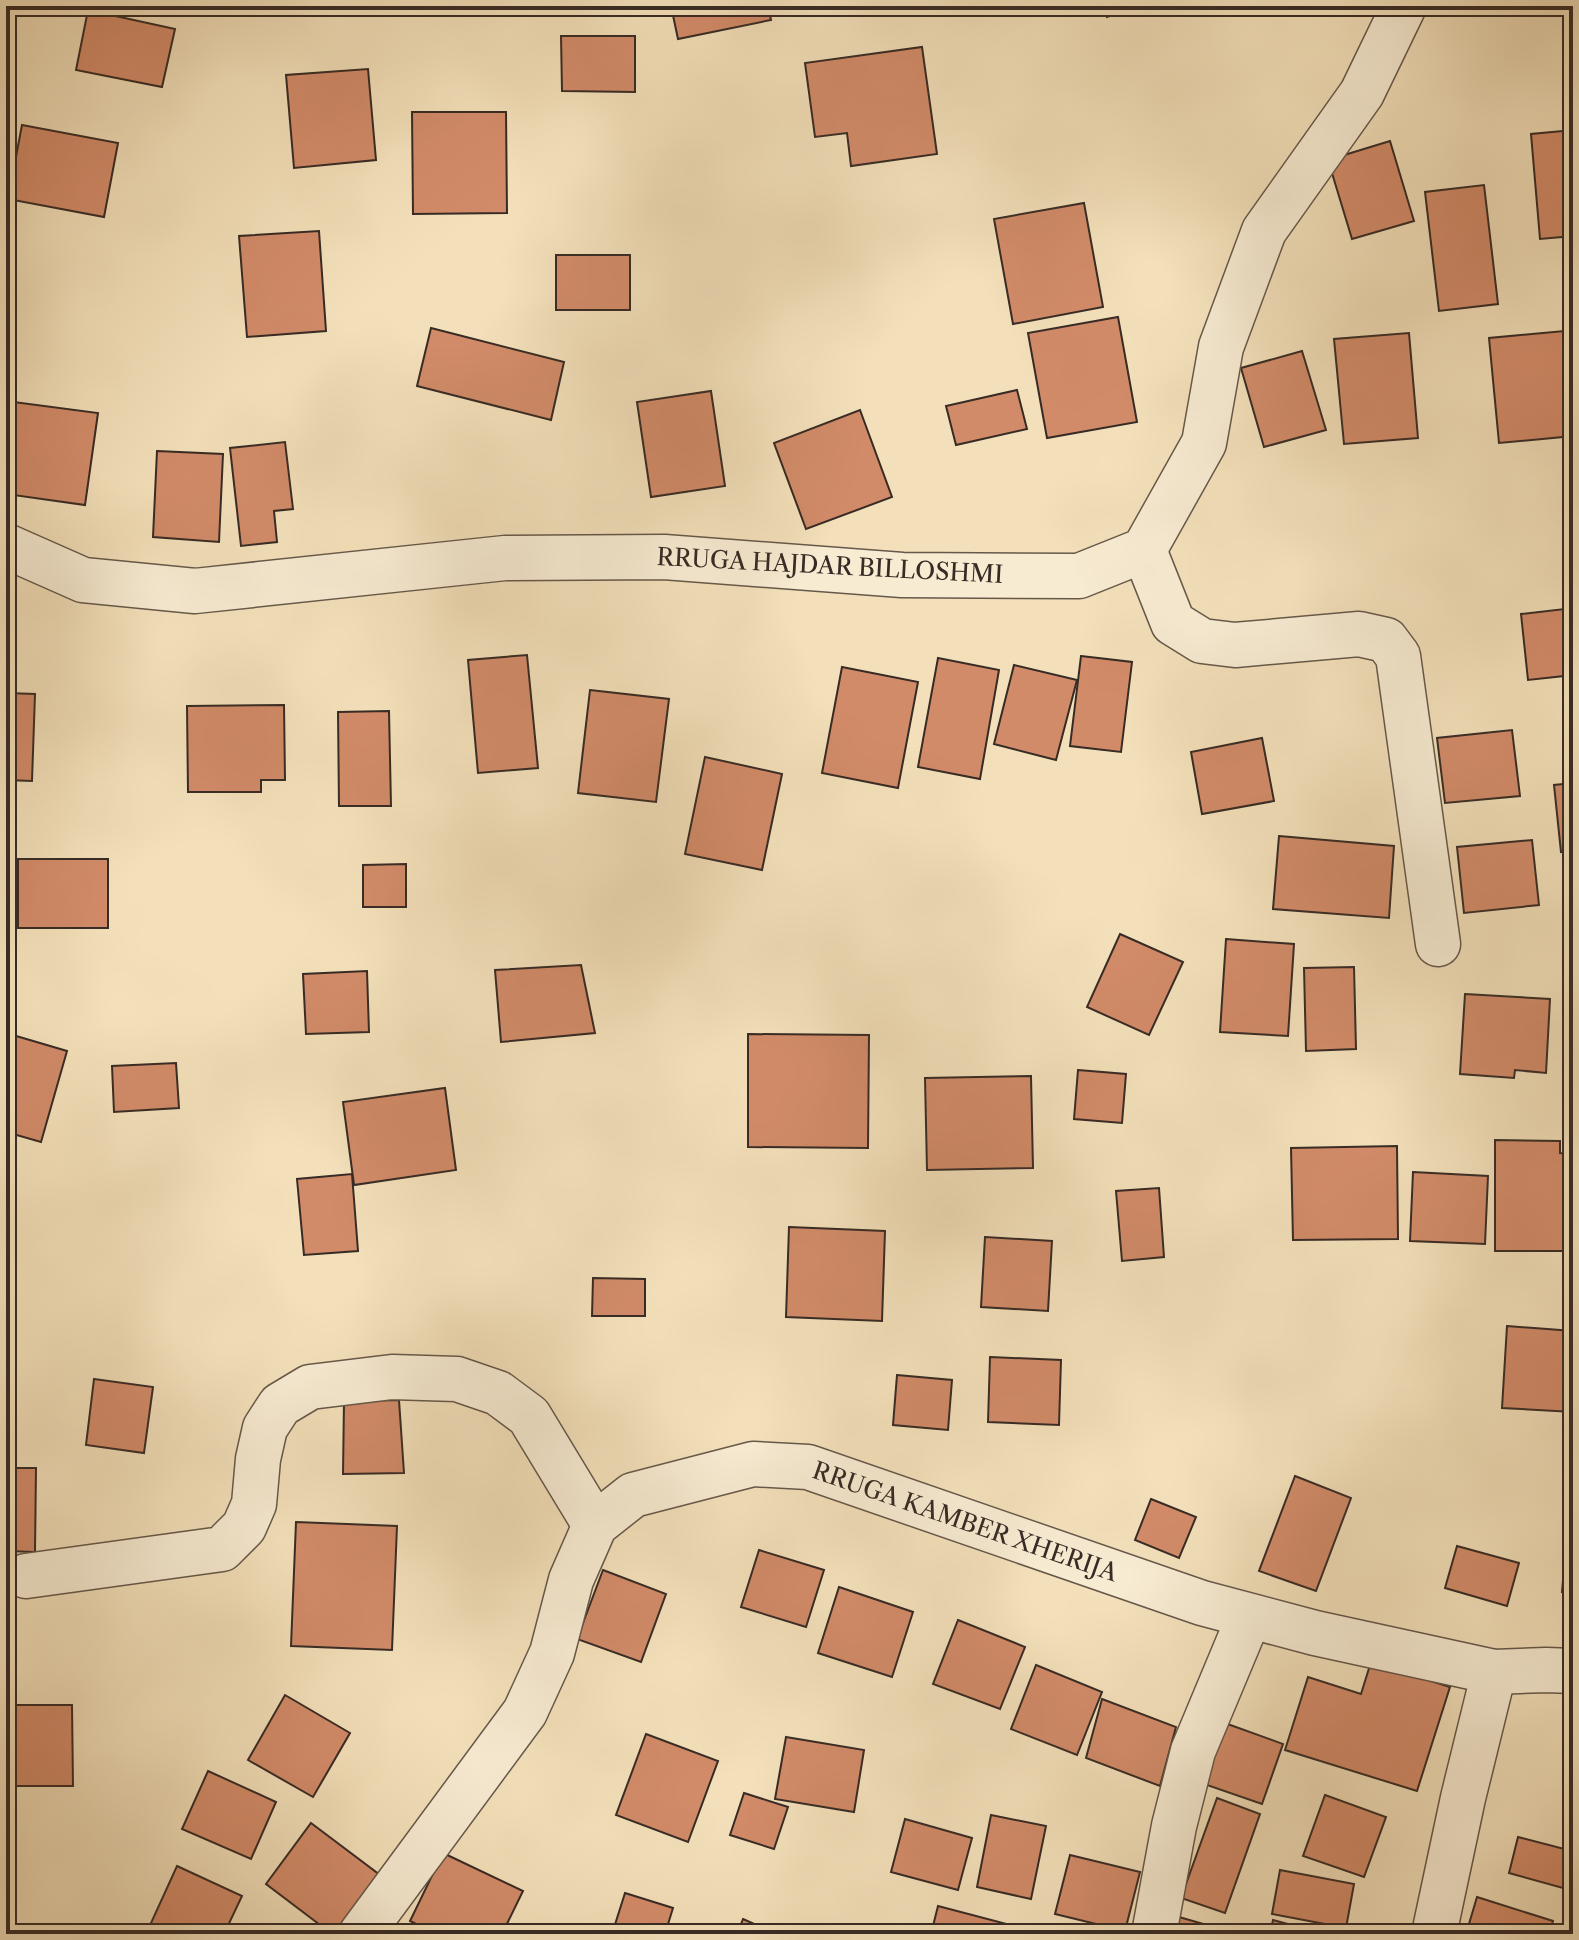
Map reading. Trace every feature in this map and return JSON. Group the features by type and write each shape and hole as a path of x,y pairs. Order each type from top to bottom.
{"street":[{"path":"1404,6 1362,93 1264,231 1221,347 1204,443 1144,550 1173,623 1202,641 1235,645 1359,634 1386,640 1398,656 1438,944"},
{"name":"RRUGA HAJDAR BILLOSHMI","path":"6,546 83,580 195,591 505,558 664,557 902,575 1079,576 1144,550"},
{"path":"26,1576 222,1549 244,1527 254,1504 258,1459 265,1428 280,1405 310,1387 392,1377 457,1379 498,1393 529,1416 595,1525"},
{"name":"RRUGA KAMBER XHERIJA","path":"361,1934 525,1712 552,1653 571,1580 595,1525 633,1495 753,1464 808,1467 1249,1617 1494,1672 1573,1671"},
{"path":"1154,1934 1174,1826 1193,1751 1249,1617"},
{"path":"1434,1934 1494,1672"}],"building":[{"path":"671,6 768,6 771,20 678,39"},
{"path":"1103,6 1139,6 1107,17"},
{"path":"88,10 175,29 162,87 76,70"},
{"path":"561,36 635,36 635,92 562,91"},
{"path":"922,47 937,154 851,166 847,133 815,137 805,63"},
{"path":"368,69 376,160 294,168 286,75"},
{"path":"412,112 506,112 507,213 413,214"},
{"path":"22,125 118,143 104,217 8,199"},
{"path":"1573,130 1573,236 1540,239 1531,134"},
{"path":"1390,141 1414,221 1352,239 1328,160"},
{"path":"1484,185 1498,304 1439,311 1425,192"},
{"path":"1084,203 1103,307 1013,324 994,219"},
{"path":"319,231 326,331 247,337 239,236"},
{"path":"556,255 630,255 630,310 556,310"},
{"path":"1118,317 1137,422 1047,438 1028,333"},
{"path":"431,328 564,362 551,420 417,386"},
{"path":"1564,331 1573,436 1499,443 1489,338"},
{"path":"1409,333 1418,438 1344,444 1334,339"},
{"path":"1302,351 1326,430 1264,447 1241,368"},
{"path":"1017,390 1027,429 956,445 946,406"},
{"path":"711,391 725,486 651,497 637,402"},
{"path":"6,401 98,413 85,505 6,494"},
{"path":"860,410 892,497 806,529 774,443"},
{"path":"285,442 293,509 274,511 277,542 241,546 230,448"},
{"path":"157,451 223,454 219,542 153,537"},
{"path":"1573,608 1573,675 1528,680 1521,614"},
{"path":"527,655 538,768 478,773 468,660"},
{"path":"1081,656 1132,662 1121,752 1070,746"},
{"path":"938,658 999,670 980,779 918,767"},
{"path":"1014,665 1077,680 1056,760 994,744"},
{"path":"842,667 918,682 898,788 822,773"},
{"path":"590,690 669,699 656,802 578,793"},
{"path":"1573,692 1573,757 1568,757 1563,693"},
{"path":"6,693 35,694 32,781 6,780"},
{"path":"284,705 285,780 261,780 261,792 188,792 187,706"},
{"path":"389,711 391,806 339,806 338,712"},
{"path":"1512,730 1520,796 1445,803 1437,738"},
{"path":"1262,738 1274,801 1202,814 1191,752"},
{"path":"705,757 782,774 762,870 685,854"},
{"path":"1573,783 1573,850 1561,852 1554,785"},
{"path":"1279,836 1394,846 1389,918 1273,909"},
{"path":"1532,840 1539,905 1464,913 1457,847"},
{"path":"18,859 108,859 108,928 18,928"},
{"path":"406,864 406,907 363,907 363,865"},
{"path":"1120,934 1183,962 1149,1035 1087,1007"},
{"path":"1226,939 1294,944 1288,1036 1220,1032"},
{"path":"581,965 595,1033 501,1042 495,970"},
{"path":"1354,967 1356,1049 1306,1051 1304,968"},
{"path":"367,971 369,1032 306,1034 303,974"},
{"path":"1465,994 1550,999 1546,1073 1515,1070 1514,1078 1460,1074"},
{"path":"6,1033 67,1051 41,1142 6,1132"},
{"path":"748,1034 869,1035 868,1148 748,1147"},
{"path":"176,1063 179,1108 114,1112 112,1066"},
{"path":"1078,1070 1126,1074 1122,1123 1074,1119"},
{"path":"1031,1076 1033,1168 927,1170 925,1078"},
{"path":"445,1088 456,1170 354,1185 343,1102"},
{"path":"1495,1140 1560,1141 1560,1153 1573,1154 1573,1251 1495,1251"},
{"path":"1397,1146 1398,1239 1293,1240 1291,1148"},
{"path":"1413,1172 1488,1176 1485,1244 1410,1241"},
{"path":"352,1174 358,1251 304,1255 297,1179"},
{"path":"1159,1188 1164,1257 1122,1261 1116,1191"},
{"path":"789,1227 885,1231 882,1321 786,1317"},
{"path":"985,1237 1052,1241 1048,1311 981,1307"},
{"path":"593,1278 645,1279 645,1316 592,1316"},
{"path":"1507,1326 1573,1331 1573,1412 1502,1408"},
{"path":"990,1357 1061,1360 1059,1425 988,1422"},
{"path":"897,1375 952,1380 948,1430 893,1425"},
{"path":"94,1379 153,1387 144,1453 86,1445"},
{"path":"399,1400 404,1473 343,1474 344,1401"},
{"path":"6,1468 36,1468 35,1552 6,1551"},
{"path":"1295,1476 1351,1498 1316,1591 1259,1571"},
{"path":"1151,1499 1196,1517 1179,1558 1135,1540"},
{"path":"296,1522 397,1526 392,1650 291,1646"},
{"path":"1567,1535 1573,1536 1573,1593 1562,1592"},
{"path":"1457,1546 1519,1563 1507,1606 1445,1588"},
{"path":"759,1550 824,1570 806,1627 741,1607"},
{"path":"603,1570 666,1594 641,1662 577,1639"},
{"path":"839,1587 913,1612 892,1677 818,1653"},
{"path":"958,1620 1025,1647 1000,1709 933,1684"},
{"path":"1371,1662 1450,1687 1417,1791 1285,1750 1308,1677 1361,1694"},
{"path":"1036,1665 1102,1692 1077,1755 1011,1729"},
{"path":"285,1695 350,1733 313,1797 248,1760"},
{"path":"1102,1699 1176,1727 1160,1786 1086,1758"},
{"path":"6,1705 72,1705 73,1786 6,1786"},
{"path":"1222,1722 1283,1744 1262,1804 1201,1783"},
{"path":"646,1734 718,1761 688,1842 616,1815"},
{"path":"786,1737 864,1750 854,1812 775,1799"},
{"path":"208,1771 276,1802 251,1859 182,1829"},
{"path":"744,1793 788,1807 774,1849 730,1835"},
{"path":"1325,1795 1386,1817 1364,1877 1303,1856"},
{"path":"1217,1798 1260,1814 1225,1913 1181,1898"},
{"path":"991,1815 1046,1826 1031,1899 977,1887"},
{"path":"905,1819 972,1838 958,1890 891,1872"},
{"path":"311,1823 380,1875 336,1934 266,1884"},
{"path":"1518,1837 1572,1851 1563,1888 1509,1873"},
{"path":"443,1853 523,1891 502,1934 437,1934 410,1921"},
{"path":"1070,1855 1140,1872 1125,1931 1055,1914"},
{"path":"177,1866 242,1896 224,1934 146,1934"},
{"path":"1280,1870 1354,1884 1346,1928 1272,1914"},
{"path":"625,1893 673,1908 665,1934 612,1934"},
{"path":"1477,1897 1553,1921 1549,1934 1466,1934"},
{"path":"938,1906 1018,1927 1016,1934 931,1934"},
{"path":"1165,1913 1235,1933 1235,1934 1159,1934"},
{"path":"743,1919 777,1934 737,1934"},
{"path":"1273,1920 1325,1934 1270,1934"}]}
